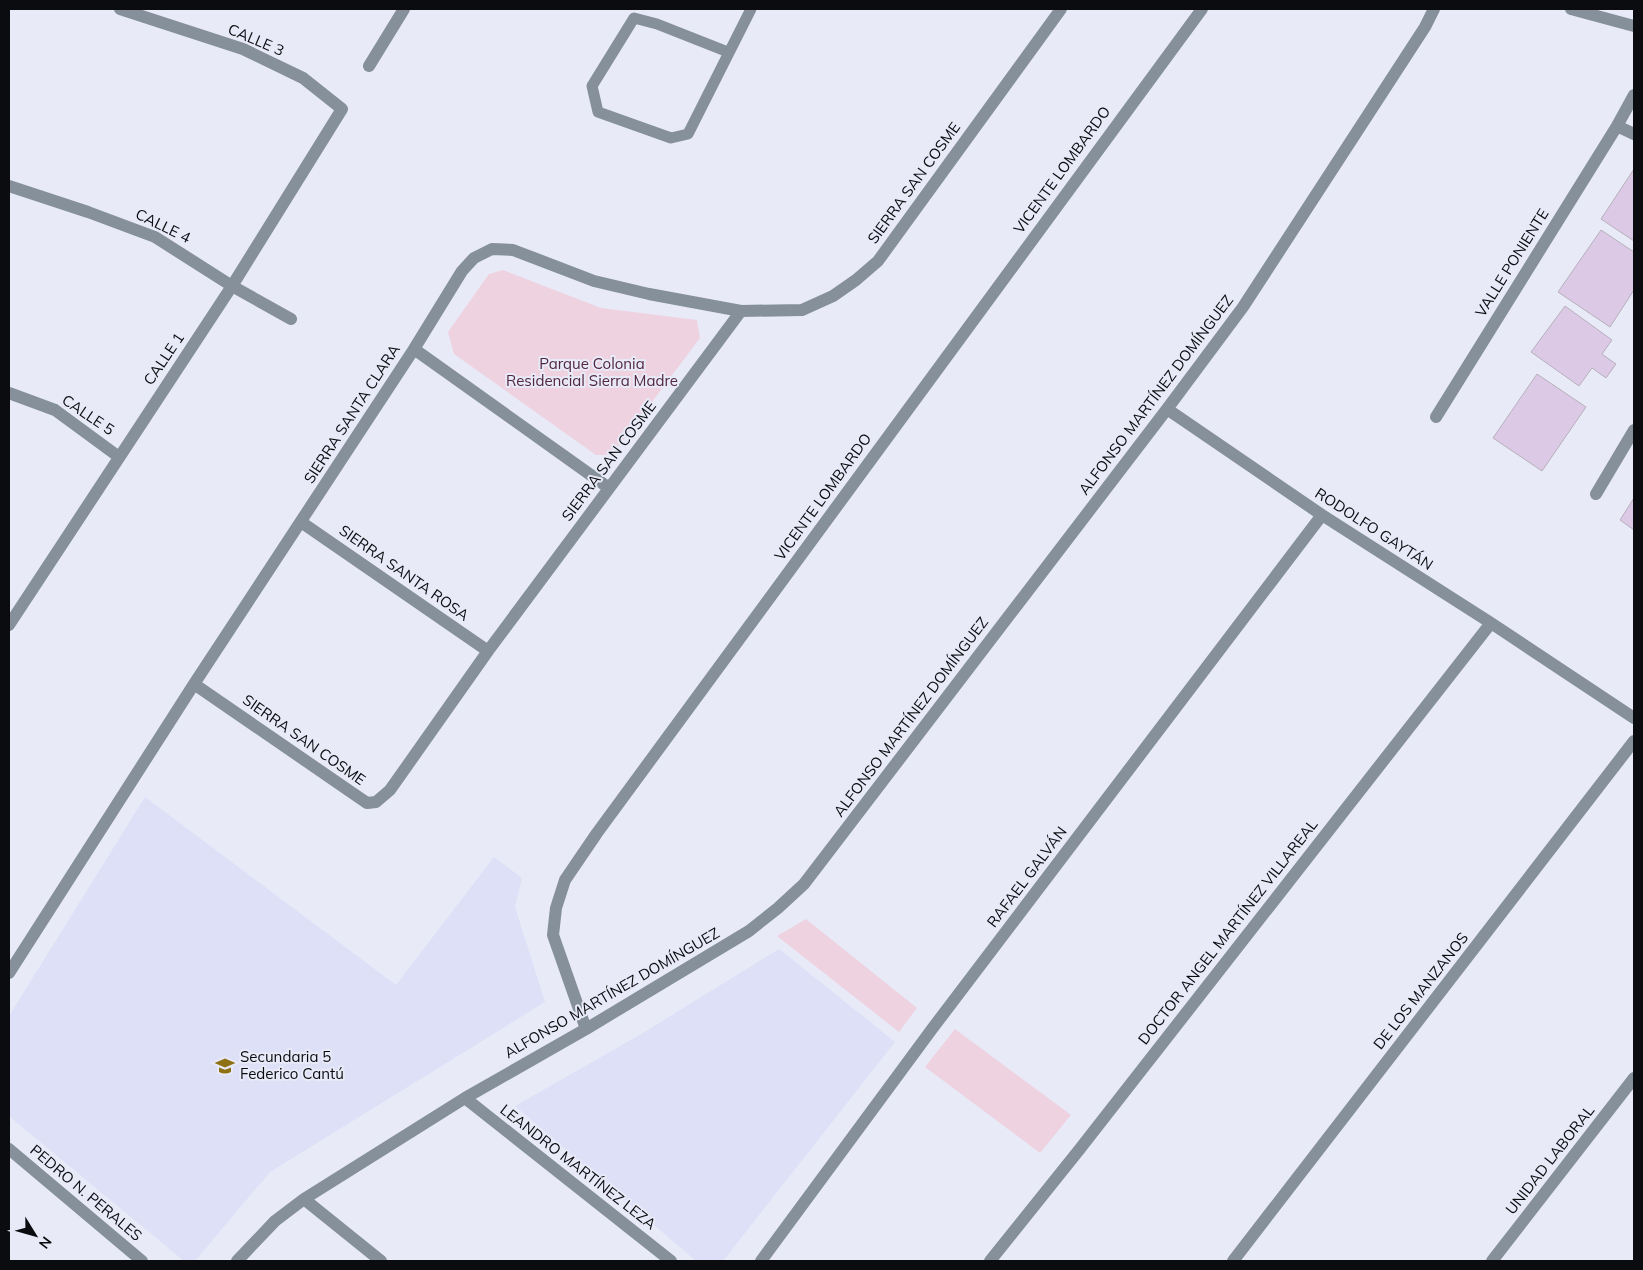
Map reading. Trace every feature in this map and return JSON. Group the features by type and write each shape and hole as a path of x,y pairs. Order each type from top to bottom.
{"street":[{"name":"CALLE 3","path":"120,9 243,49 303,78 342,109"},
{"path":"369,66 404,9"},
{"name":"SIERRA SAN COSME","path":"194,684 366,803 376,802 390,790 488,651 741,311 802,310 832,296 856,280 878,261 1061,9"},
{"name":"VICENTE LOMBARDO","path":"586,1029 553,934 556,908 565,880 690,705 1202,9"},
{"name":"ALFONSO MARTÍNEZ DOMÍNGUEZ","path":"236,1261 275,1221 304,1199 465,1098 586,1029 749,931 804,884 1243,307 1425,27 1434,9"},
{"path":"1571,9 1634,26"},
{"name":"VALLE PONIENTE","path":"1436,417 1617,126 1634,94"},
{"name":"CALLE 1","path":"9,625 232,286 342,109"},
{"path":"1617,126 1634,134"},
{"name":"CALLE 4","path":"9,186 88,212 155,237 232,286 291,320"},
{"name":"SIERRA SANTA CLARA","path":"9,973 194,684 414,349 462,272 474,258 492,249 512,250 594,281 649,294 741,311"},
{"path":"414,349 609,488"},
{"name":"CALLE 5","path":"9,393 55,410 119,457"},
{"name":"RODOLFO GAYTÁN","path":"1167,409 1322,515 1491,623 1634,718"},
{"path":"1596,494 1634,430"},
{"name":"RAFAEL GALVÁN","path":"761,1261 932,1029 1322,515"},
{"name":"SIERRA SANTA ROSA","path":"301,522 488,651"},
{"name":"DOCTOR ANGEL MARTÍNEZ VILLAREAL","path":"990,1261 1491,623"},
{"name":"DE LOS MANZANOS","path":"1233,1261 1634,741"},
{"name":"UNIDAD LABORAL","path":"1492,1261 1634,1078"},
{"name":"LEANDRO MARTÍNEZ LEZA","path":"465,1098 671,1261"},
{"name":"PEDRO N. PERALES","path":"9,1150 142,1261"},
{"path":"304,1199 381,1261"}],"lane":[{"path":"728,52 657,24 634,18 592,86 598,112 671,138 688,134 751,9"}],"shaded area":[{"name":"Secundaria 5 Federico Cantú","path":"145,797 396,985 494,857 522,878 515,907 545,1002 270,1172 195,1261 184,1261 9,1116 9,1016"},
{"path":"779,949 895,1042 723,1261 696,1261 515,1106 638,1036"}],"green space":[{"name":"Parque Colonia Residencial Sierra Madre","path":"503,270 601,308 697,320 700,338 612,455 596,455 454,354 448,332 489,274"},
{"path":"806,919 917,1008 899,1032 777,936"},
{"path":"955,1029 1071,1115 1040,1153 925,1067"}],"building":[{"path":"1634,169 1634,241 1601,219"},
{"path":"1601,230 1634,252 1634,290 1610,327 1558,292"},
{"path":"1565,306 1612,340 1602,354 1616,364 1606,378 1592,368 1579,386 1531,352"},
{"path":"1537,374 1586,407 1542,471 1493,438"},
{"path":"1634,498 1634,530 1620,520"}],"place":[{"name":"Secundaria 5 Federico Cantú","path":"225,1066"}]}
